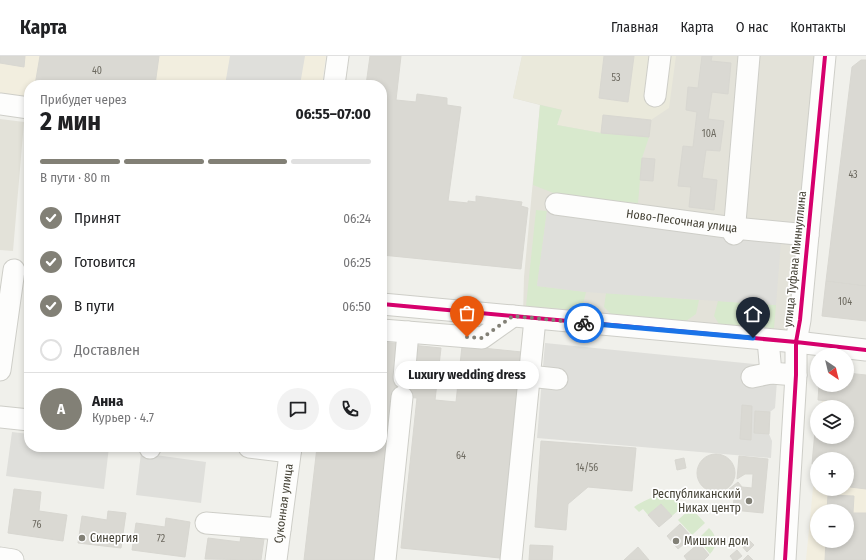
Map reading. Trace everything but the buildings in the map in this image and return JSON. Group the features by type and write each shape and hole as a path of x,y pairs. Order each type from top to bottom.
{"street":[{"path":"335,80 338,56"},
{"path":"655,96 660,56"},
{"path":"734,231 749,56"},
{"name":"улица Туфана Миннуллина","path":"785,560 796,375 796,342 800,320 825,56"},
{"path":"0,104 24,107"},
{"name":"Ново-Песочная улица","path":"556,204 734,231 808,235"},
{"path":"0,370 14,270"},
{"path":"387,304 796,342 866,350"},
{"path":"387,330 482,338 513,316"},
{"path":"511,560 535,318"},
{"path":"385,560 408,332"},
{"path":"768,340 762,375 796,375"},
{"path":"530,376 557,379"},
{"path":"0,417 24,419"},
{"name":"Суконная улица","path":"276,560 290,452"},
{"path":"206,523 280,529"},
{"path":"0,558 13,560"}],"shaded area":[{"path":"0,56 326,56 323,80 24,80 24,98 0,94"},
{"path":"230,56 305,56 301,80 226,80"},
{"path":"522,56 817,56 792,335 523,314 524,277 540,105 513,98"},
{"path":"522,56 676,56 669,108 651,120 649,137 601,133 557,125 562,110 513,98"},
{"path":"0,119 24,122 13,251 0,250"},
{"path":"547,211 781,241 776,305 586,292 537,286"},
{"path":"545,343 764,365 777,381 775,408 770,412 769,434 772,441 771,458 537,438"},
{"path":"866,377 866,560 806,560 810,519 810,548 854,548 854,504 811,504 812,496 854,496 854,452 817,452 817,444 854,444 854,400 822,400 823,392 854,392 854,382"},
{"path":"12,432 24,433 24,452 108,452 104,489 6,476"},
{"path":"141,453 206,462 201,503 136,495"}],"green space":[{"path":"540,105 562,110 557,125 601,133 649,137 642,158 638,203 566,198 533,185"},
{"path":"536,210 547,211 537,286 586,292 583,304 577,310 526,306"},
{"path":"606,293 699,300 696,314 686,321 613,316 604,307"},
{"path":"718,301 776,305 774,328 719,324 714,316"},
{"path":"654,497 669,497 683,506 672,516 661,504 648,515 643,509 639,512 634,507"},
{"path":"691,508 705,523 692,535 678,520"},
{"path":"709,528 714,534 716,541 713,551 710,554 698,539"}],"cycle path":[{"path":"785,560 796,375 796,342 800,320 825,56"},
{"path":"387,304 796,342 866,350"}],"way so far":[{"path":"467,337 482,338 513,316 584,323"}],"place":[{"name":"Luxury wedding dress","path":"467,337"},
{"name":"Республиканский Никах центр","path":"749,501"},
{"name":"Синергия","path":"82,538"},
{"name":"Мишкин дом","path":"676,541"}],"route":[{"path":"584,323 753,338"}]}
